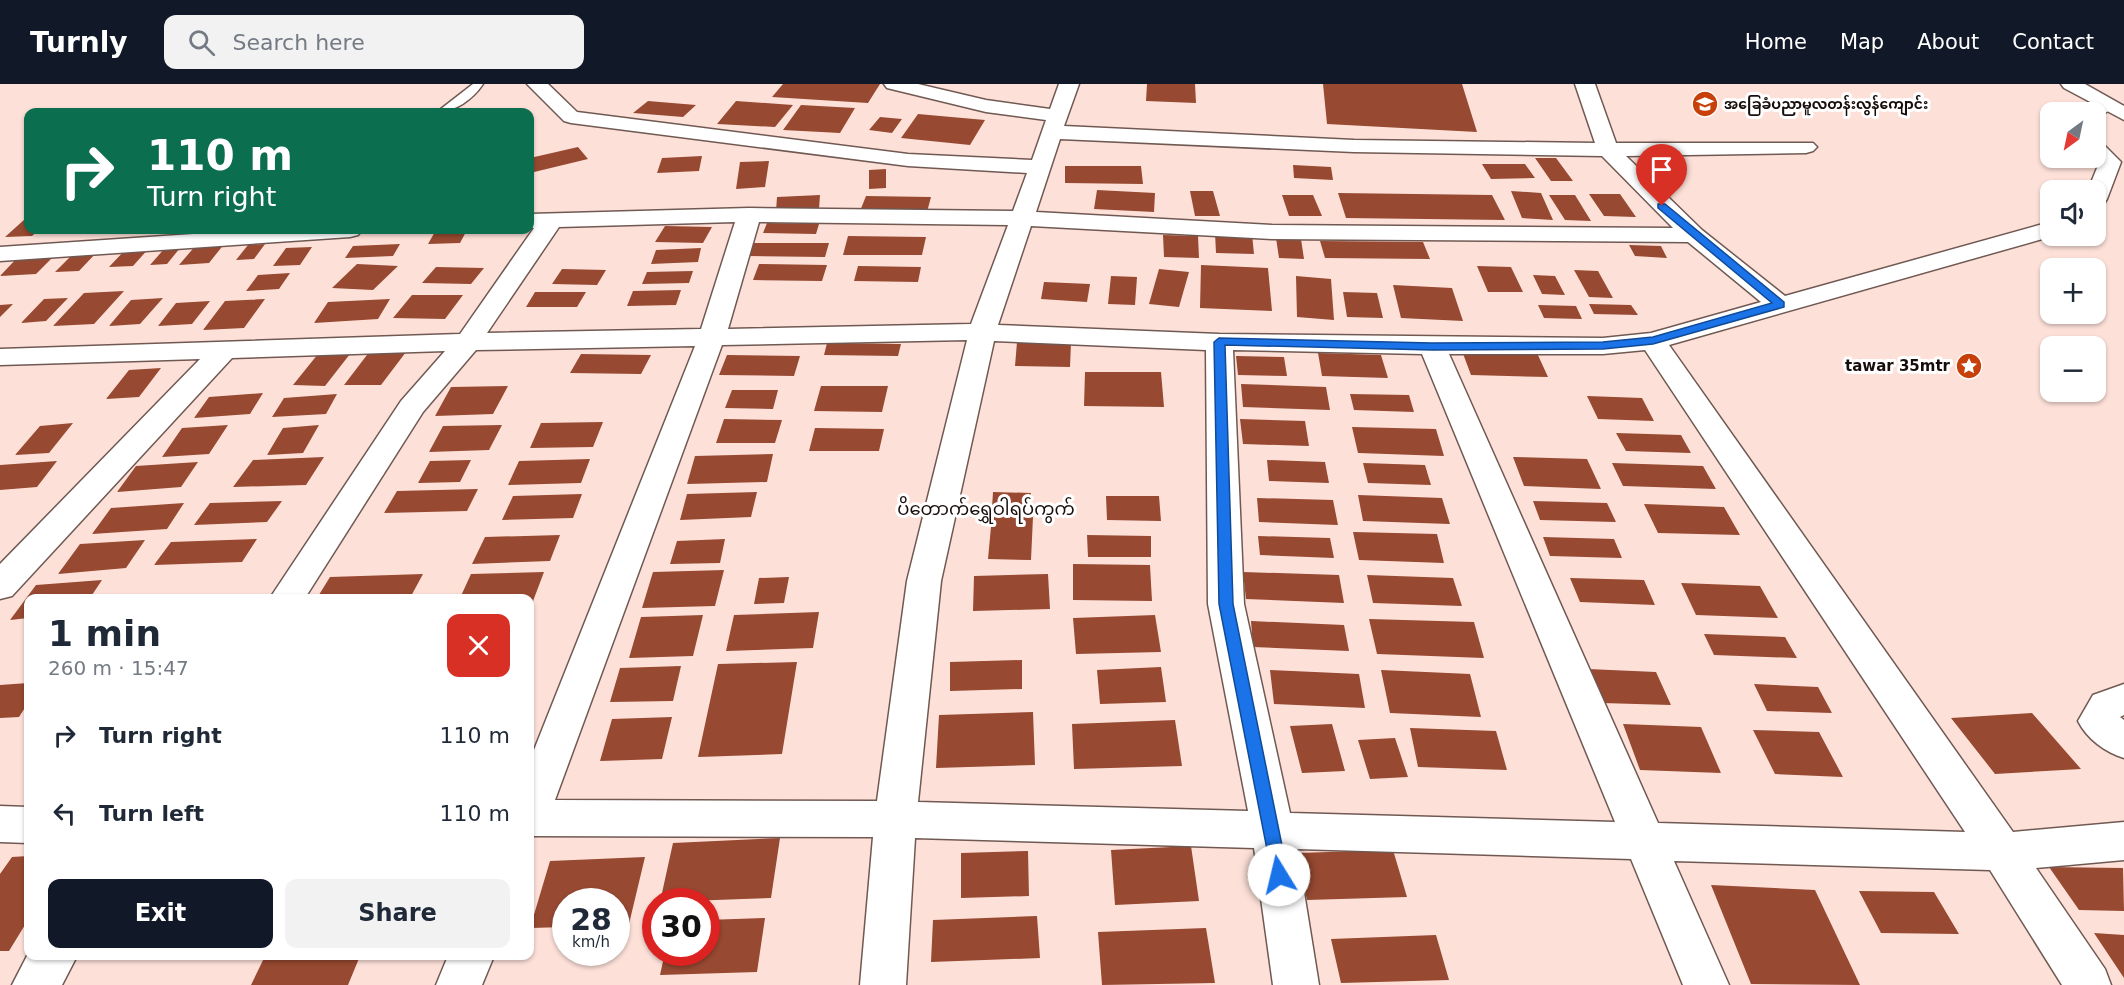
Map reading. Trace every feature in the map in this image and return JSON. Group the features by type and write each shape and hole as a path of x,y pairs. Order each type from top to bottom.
{"main road":[{"path":"537,84 571,117 908,160 1040,167"},
{"path":"894,84 1055,124 1354,146 1608,150 1806,147"},
{"path":"883,985 895,819 924,581 982,332 1069,84"},
{"path":"1585,84 1608,150 1694,235 1780,304"},
{"path":"2071,84 2095,102"},
{"path":"2103,180 2110,162 2106,159"},
{"path":"540,221 749,215 1022,218 1272,232 1694,235"},
{"path":"534,801 712,337 749,215"},
{"path":"0,357 222,352 468,342 982,332 1219,342 1603,346 1653,341 2040,232"},
{"path":"0,254 292,234"},
{"path":"291,594 411,407 468,342 532,234"},
{"path":"1653,341 2002,852 2088,985"},
{"path":"1219,342 1226,604 1273,831 1296,985"},
{"path":"1432,346 1706,985"},
{"path":"0,587 222,352"},
{"path":"2124,699 2107,706 2097,721 2124,742"},
{"path":"534,818 895,819 2002,852 2124,841"},
{"path":"0,824 24,825"},
{"path":"35,985 51,960"},
{"path":"459,985 469,960"}],"lane":[{"path":"448,108 472,92 478,84"}],"building":[{"path":"783,84 880,84 868,103 772,97"},
{"path":"1147,84 1195,84 1196,103 1146,101"},
{"path":"1323,84 1462,84 1477,132 1327,124"},
{"path":"648,101 696,105 683,117 633,113"},
{"path":"736,101 793,105 775,127 717,124"},
{"path":"801,105 855,108 840,133 783,130"},
{"path":"918,114 985,120 970,145 901,138"},
{"path":"880,117 902,119 892,133 869,130"},
{"path":"578,147 588,159 534,172 534,157"},
{"path":"702,156 699,171 657,173 662,158"},
{"path":"1535,158 1556,158 1573,181 1551,181"},
{"path":"769,161 765,187 736,189 740,162"},
{"path":"1482,164 1525,164 1535,178 1491,179"},
{"path":"1293,165 1331,167 1333,180 1294,178"},
{"path":"1065,166 1141,166 1143,184 1065,183"},
{"path":"886,169 886,188 869,189 869,170"},
{"path":"1097,190 1155,193 1154,212 1094,209"},
{"path":"1190,191 1213,191 1220,216 1195,216"},
{"path":"1511,191 1541,193 1553,220 1522,218"},
{"path":"1338,193 1492,195 1505,220 1346,218"},
{"path":"1589,194 1620,194 1636,217 1604,216"},
{"path":"820,195 819,209 776,211 777,197"},
{"path":"1282,195 1313,195 1322,216 1289,216"},
{"path":"1549,195 1575,195 1591,221 1565,220"},
{"path":"866,196 931,197 927,212 860,211"},
{"path":"24,220 24,234 34,234 32,236 5,237"},
{"path":"767,223 819,224 816,234 763,233"},
{"path":"665,226 712,227 703,243 655,242"},
{"path":"1215,233 1252,234 1254,254 1216,253"},
{"path":"434,234 465,234 460,243 428,244"},
{"path":"1163,235 1198,236 1199,258 1164,257"},
{"path":"848,236 926,237 922,255 843,255"},
{"path":"1276,238 1301,239 1304,259 1279,258"},
{"path":"1320,241 1423,242 1430,259 1325,258"},
{"path":"225,243 209,263 179,265 197,244"},
{"path":"753,243 829,243 825,257 748,256"},
{"path":"265,244 254,259 236,260 248,245"},
{"path":"400,244 393,256 345,258 353,246"},
{"path":"1629,245 1661,246 1667,258 1635,256"},
{"path":"150,247 133,266 109,267 126,249"},
{"path":"312,247 300,265 273,266 286,248"},
{"path":"180,248 167,264 150,265 164,249"},
{"path":"701,248 698,262 651,264 656,250"},
{"path":"97,252 79,271 55,272 73,254"},
{"path":"55,255 36,274 0,276 18,257"},
{"path":"357,264 398,266 373,290 332,288"},
{"path":"759,264 827,265 822,281 753,280"},
{"path":"1201,265 1268,268 1272,311 1200,308"},
{"path":"858,266 921,267 918,282 854,281"},
{"path":"1477,266 1511,267 1523,292 1488,292"},
{"path":"436,267 484,268 471,284 422,283"},
{"path":"562,269 606,270 597,285 552,284"},
{"path":"1159,269 1189,272 1179,307 1149,304"},
{"path":"1574,270 1598,271 1613,298 1589,297"},
{"path":"693,271 689,283 642,284 647,272"},
{"path":"290,273 279,289 246,291 258,275"},
{"path":"1533,275 1555,276 1565,295 1542,294"},
{"path":"1111,276 1137,277 1135,305 1108,304"},
{"path":"1296,276 1331,279 1334,320 1297,317"},
{"path":"1044,282 1090,284 1087,302 1041,299"},
{"path":"1393,285 1452,288 1463,321 1401,318"},
{"path":"681,290 676,305 627,306 633,291"},
{"path":"124,291 94,324 53,326 84,293"},
{"path":"535,292 586,292 577,307 526,307"},
{"path":"1343,292 1377,293 1383,318 1347,317"},
{"path":"412,295 463,295 445,319 393,318"},
{"path":"68,298 46,321 21,323 44,299"},
{"path":"163,298 140,324 109,326 131,300"},
{"path":"265,299 244,328 203,330 225,301"},
{"path":"390,299 378,319 314,323 328,302"},
{"path":"210,301 192,324 158,326 176,303"},
{"path":"13,304 0,317 0,305"},
{"path":"1589,304 1631,305 1638,315 1594,314"},
{"path":"1538,305 1576,306 1582,319 1544,318"},
{"path":"1017,342 1071,343 1070,367 1015,366"},
{"path":"827,343 901,344 898,356 824,355"},
{"path":"370,351 406,352 381,385 344,385"},
{"path":"1462,351 1537,353 1548,377 1471,375"},
{"path":"1318,353 1381,355 1388,378 1322,376"},
{"path":"318,354 350,354 325,386 293,385"},
{"path":"581,354 651,355 641,374 570,373"},
{"path":"727,355 800,356 794,376 719,375"},
{"path":"1236,356 1284,357 1287,376 1238,375"},
{"path":"161,368 139,397 106,399 129,370"},
{"path":"1085,372 1161,372 1164,407 1084,406"},
{"path":"1241,384 1326,387 1330,410 1243,407"},
{"path":"508,386 493,414 435,416 451,387"},
{"path":"821,386 888,386 882,412 814,411"},
{"path":"732,390 778,390 773,409 725,408"},
{"path":"263,393 250,414 194,418 209,397"},
{"path":"337,394 326,414 272,417 284,398"},
{"path":"1350,394 1409,395 1414,412 1354,410"},
{"path":"1587,396 1642,398 1654,421 1598,419"},
{"path":"724,419 782,420 775,443 716,443"},
{"path":"1240,419 1305,421 1309,446 1243,444"},
{"path":"603,422 593,447 530,448 541,423"},
{"path":"73,423 49,453 15,455 40,426"},
{"path":"228,425 209,454 162,457 182,428"},
{"path":"319,425 303,453 267,455 283,428"},
{"path":"502,425 489,450 429,452 443,426"},
{"path":"1352,427 1436,429 1444,456 1358,453"},
{"path":"815,428 884,429 879,451 809,451"},
{"path":"1616,433 1681,435 1691,453 1626,451"},
{"path":"773,454 767,482 687,484 695,456"},
{"path":"324,457 306,485 233,487 253,460"},
{"path":"1513,457 1587,459 1601,489 1524,486"},
{"path":"590,459 581,483 508,485 519,461"},
{"path":"471,460 460,482 418,483 430,461"},
{"path":"1267,460 1325,462 1329,483 1269,481"},
{"path":"57,461 37,487 0,490 0,465"},
{"path":"198,462 181,487 117,492 136,466"},
{"path":"1363,463 1425,465 1431,485 1368,483"},
{"path":"1612,463 1703,466 1716,489 1623,486"},
{"path":"478,489 467,511 384,513 397,491"},
{"path":"757,492 751,517 680,520 687,494"},
{"path":"993,492 1031,493 1030,509 992,508"},
{"path":"582,494 573,518 502,520 513,496"},
{"path":"1358,495 1442,498 1450,524 1363,521"},
{"path":"1106,496 1159,496 1161,521 1107,520"},
{"path":"1257,498 1333,500 1338,525 1259,522"},
{"path":"282,501 267,522 194,525 210,503"},
{"path":"1533,501 1607,503 1616,522 1540,520"},
{"path":"184,503 167,529 92,534 111,508"},
{"path":"1644,504 1724,507 1740,535 1658,533"},
{"path":"992,516 1033,517 1031,560 988,559"},
{"path":"1353,532 1437,534 1444,563 1359,560"},
{"path":"560,535 550,561 472,564 485,537"},
{"path":"1087,535 1151,536 1151,557 1088,557"},
{"path":"1258,536 1330,538 1334,558 1260,555"},
{"path":"1543,537 1614,539 1622,558 1550,556"},
{"path":"257,539 242,562 154,565 171,542"},
{"path":"725,539 720,563 670,564 677,541"},
{"path":"145,540 126,568 58,574 80,544"},
{"path":"1073,564 1150,565 1152,601 1073,600"},
{"path":"724,570 715,606 642,608 653,572"},
{"path":"544,572 534,598 534,594 462,594 471,574"},
{"path":"1243,572 1339,575 1344,603 1246,599"},
{"path":"423,574 412,594 319,594 330,577"},
{"path":"1048,574 1050,609 973,611 974,576"},
{"path":"1367,575 1453,578 1462,606 1373,603"},
{"path":"789,577 784,603 754,604 759,578"},
{"path":"1570,578 1644,580 1655,605 1580,602"},
{"path":"102,580 93,594 29,594 36,585"},
{"path":"1681,583 1760,586 1778,618 1696,615"},
{"path":"24,601 24,618 10,620"},
{"path":"819,612 813,648 726,651 734,615"},
{"path":"703,615 693,656 629,658 641,617"},
{"path":"1155,615 1161,652 1076,654 1073,618"},
{"path":"1369,619 1474,622 1484,658 1377,654"},
{"path":"1251,621 1344,625 1349,651 1253,647"},
{"path":"1704,634 1785,637 1797,658 1714,655"},
{"path":"1022,660 1022,689 950,691 950,662"},
{"path":"797,662 782,754 698,757 718,664"},
{"path":"681,666 673,701 610,702 620,668"},
{"path":"1161,667 1166,702 1100,704 1097,670"},
{"path":"1588,669 1656,672 1671,705 1602,703"},
{"path":"1270,670 1359,674 1365,708 1274,704"},
{"path":"1381,670 1470,674 1481,717 1390,713"},
{"path":"24,683 24,709 19,717 0,718 0,685"},
{"path":"1754,684 1818,687 1832,713 1767,711"},
{"path":"1033,712 1035,765 936,768 939,715"},
{"path":"2032,713 2081,769 1995,774 1951,718"},
{"path":"672,717 662,759 600,761 612,719"},
{"path":"1175,720 1182,766 1074,769 1072,724"},
{"path":"1332,724 1345,771 1302,773 1290,726"},
{"path":"1623,724 1701,727 1721,773 1640,770"},
{"path":"1410,728 1496,731 1507,770 1418,767"},
{"path":"1753,730 1819,732 1843,777 1775,774"},
{"path":"1395,738 1408,777 1370,779 1358,740"},
{"path":"780,838 771,898 720,900 720,888 663,888 673,843"},
{"path":"1191,846 1199,901 1115,905 1111,850"},
{"path":"1393,850 1407,897 1307,900 1297,853"},
{"path":"1028,851 1029,896 961,898 961,853"},
{"path":"24,856 24,927 9,951 0,951 0,874 12,857"},
{"path":"645,857 630,920 630,888 552,888 552,927 534,928 534,915 550,861"},
{"path":"2049,867 2123,868 2124,911 2079,910"},
{"path":"1711,885 1815,890 1860,985 1751,984"},
{"path":"1859,891 1934,892 1959,934 1881,933"},
{"path":"1037,916 1040,958 931,962 933,920"},
{"path":"765,918 757,972 660,975 662,966 720,966 720,920"},
{"path":"1206,928 1215,983 1102,985 1098,932"},
{"path":"2094,933 2124,935 2124,978"},
{"path":"1436,935 1449,980 1341,983 1331,939"},
{"path":"263,960 358,960 348,985 251,985"}],"place":[{"name":"အခြေခံပညာမူလတန်းလွန်ကျောင်း","path":"1705,104"},
{"name":"tawar 35mtr","path":"1969,366"}],"district":[{"name":"ပိတောက်ရွှေဝါရပ်ကွက်","path":"986,508"}],"route":[{"path":"1279,875 1273,831 1226,604 1219,342 1603,346 1653,341 1780,304 1694,235 1662,206"}]}
